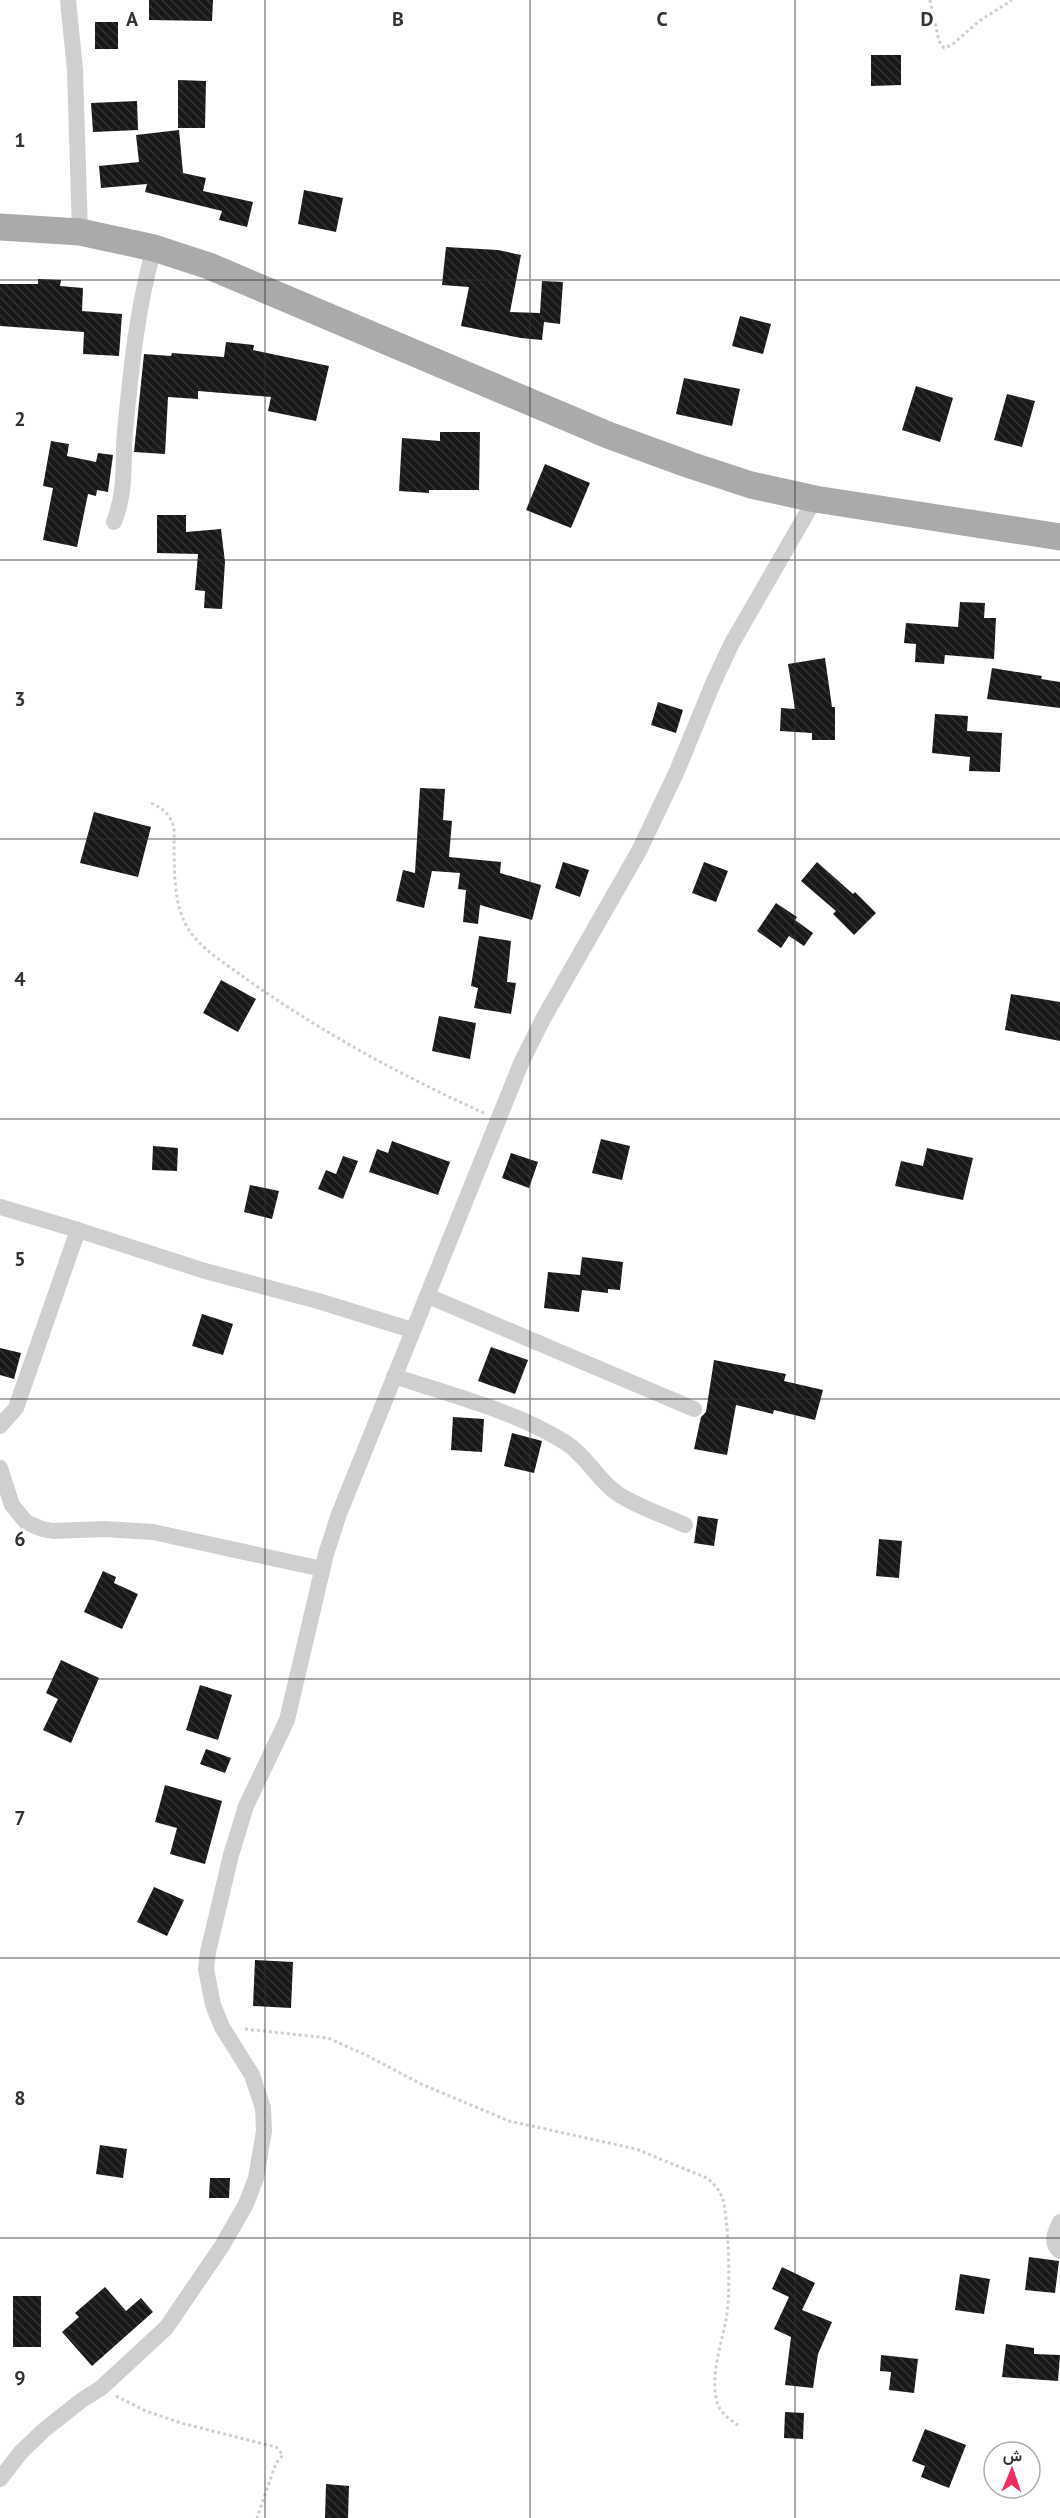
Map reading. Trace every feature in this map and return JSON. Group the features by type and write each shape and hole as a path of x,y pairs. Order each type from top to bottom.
{"main road":[{"path":"0,227 80,232 154,248 209,266 608,435 751,485 815,499 1060,537"}],"street":[{"path":"68,0 75,70 80,232"},
{"path":"114,522 123,493 125,436 139,311 154,248"},
{"path":"0,2479 21,2452 44,2430 101,2388 166,2328 222,2246 246,2204 256,2178 264,2131 263,2108 252,2075 222,2027 208,1989 206,1969 208,1952 231,1855 246,1806 287,1720 322,1569 339,1514 411,1330 428,1296 498,1119 543,1019 639,851 677,771 732,643 768,585 815,499"},
{"path":"0,1207 205,1271 318,1301 411,1330"},
{"path":"0,1426 16,1408 78,1230"},
{"path":"428,1296 694,1409"},
{"path":"394,1376 479,1405 549,1434 582,1455 607,1484 619,1494 685,1525"},
{"path":"0,1468 12,1505 26,1522 42,1529 153,1532 322,1569"},
{"path":"1060,2222 1053,2238 1055,2247 1060,2251"}],"path":[{"path":"930,0 939,41 944,48 952,45 984,18 1012,0"},
{"path":"151,803 162,808 171,819 174,828 176,894 188,929 202,944 223,962 313,1025 398,1072 498,1119"},
{"path":"222,2027 328,2038 421,2084 508,2121 636,2149 707,2178 716,2185 723,2200 729,2291 715,2375 717,2403 724,2415 738,2425"},
{"path":"101,2388 146,2411 181,2423 276,2447 282,2455 276,2463 257,2518"}],"building":[{"path":"149,0 213,0 212,21 149,20"},
{"path":"95,22 118,22 118,49 95,49"},
{"path":"871,55 901,55 901,85 871,86"},
{"path":"178,80 206,81 205,128 178,128"},
{"path":"137,101 138,130 93,132 91,103"},
{"path":"179,130 183,173 206,178 203,191 253,202 247,227 219,220 222,211 145,192 147,184 101,188 99,166 139,162 136,135"},
{"path":"304,190 343,198 336,232 298,224"},
{"path":"446,247 498,250 521,255 510,312 540,313 542,281 563,282 560,324 544,322 542,340 461,326 469,287 442,285"},
{"path":"38,279 61,280 60,286 83,288 82,311 122,314 119,356 83,354 84,332 0,326 0,284 38,284"},
{"path":"740,316 771,324 763,354 732,346"},
{"path":"226,342 254,345 253,350 329,366 316,421 268,411 271,397 198,391 198,399 168,397 165,454 134,452 144,354 171,356 172,353 224,357"},
{"path":"684,378 740,389 732,426 676,414"},
{"path":"916,386 953,398 940,442 902,430"},
{"path":"1007,394 1035,401 1022,447 994,440"},
{"path":"440,432 480,432 479,490 429,490 429,493 399,491 402,438 440,441"},
{"path":"51,441 69,444 67,456 96,462 98,453 113,455 108,492 97,490 96,496 88,494 77,547 43,540 53,488 43,486"},
{"path":"545,464 590,483 571,528 526,510"},
{"path":"157,515 186,515 186,532 221,529 225,562 222,609 204,608 205,591 195,590 198,554 157,553"},
{"path":"960,602 985,603 984,618 996,618 994,659 945,655 944,664 915,662 916,644 904,643 906,623 958,627"},
{"path":"825,658 832,707 835,707 835,740 812,740 812,733 780,731 781,708 795,709 788,664"},
{"path":"992,668 1042,676 1041,679 1060,682 1060,708 987,699"},
{"path":"658,702 683,710 676,733 651,725"},
{"path":"935,714 968,716 967,731 1002,733 1000,772 969,771 970,757 932,753"},
{"path":"420,788 445,789 443,820 452,821 449,857 501,862 500,873 541,885 532,920 480,905 478,924 463,922 466,890 458,889 460,873 432,871 424,908 396,901 403,870 415,873"},
{"path":"94,812 151,827 138,877 80,863"},
{"path":"563,862 589,870 580,897 555,888"},
{"path":"704,862 728,871 716,902 692,893"},
{"path":"817,862 853,894 855,892 876,913 854,935 833,914 836,911 801,881"},
{"path":"776,903 797,917 795,920 813,933 804,946 789,936 781,948 757,931"},
{"path":"479,936 511,941 507,982 516,983 511,1014 474,1008 478,988 471,986"},
{"path":"221,980 256,999 238,1032 203,1013"},
{"path":"1011,994 1060,1002 1060,1041 1005,1030"},
{"path":"439,1016 476,1023 470,1059 432,1051"},
{"path":"601,1139 630,1146 622,1180 592,1173"},
{"path":"392,1141 450,1162 438,1195 369,1172 377,1149 388,1153"},
{"path":"153,1146 178,1148 177,1171 152,1170"},
{"path":"927,1148 973,1158 963,1200 895,1186 901,1161 923,1166"},
{"path":"511,1153 538,1162 529,1188 502,1178"},
{"path":"343,1156 358,1161 343,1199 318,1189 326,1170 336,1174"},
{"path":"250,1185 279,1191 272,1219 244,1212"},
{"path":"582,1257 623,1262 620,1290 608,1289 608,1293 582,1290 579,1312 544,1308 548,1272 580,1275"},
{"path":"202,1314 233,1324 223,1355 192,1346"},
{"path":"491,1347 528,1360 515,1394 478,1381"},
{"path":"0,1348 21,1353 14,1379 0,1375"},
{"path":"714,1360 786,1374 784,1381 823,1390 815,1420 774,1410 773,1414 736,1405 727,1455 694,1449 701,1417 706,1412"},
{"path":"453,1417 484,1419 482,1452 451,1450"},
{"path":"512,1433 542,1441 534,1473 504,1466"},
{"path":"698,1516 718,1519 714,1546 694,1543"},
{"path":"879,1539 902,1541 899,1578 876,1576"},
{"path":"103,1571 116,1577 114,1583 138,1594 122,1629 84,1612"},
{"path":"61,1660 99,1678 71,1743 43,1730 58,1699 46,1693"},
{"path":"200,1685 232,1695 218,1740 186,1730"},
{"path":"206,1749 231,1758 225,1773 200,1764"},
{"path":"165,1785 222,1801 205,1864 170,1854 177,1828 155,1822"},
{"path":"154,1887 184,1900 167,1936 137,1922"},
{"path":"255,1960 293,1962 291,2008 253,2006"},
{"path":"100,2145 127,2149 123,2178 96,2174"},
{"path":"210,2178 230,2178 229,2198 209,2198"},
{"path":"1029,2257 1059,2261 1055,2293 1025,2290"},
{"path":"782,2267 815,2283 802,2310 832,2322 818,2354 813,2388 785,2385 791,2337 774,2329 789,2297 772,2289"},
{"path":"960,2274 990,2279 984,2314 955,2310"},
{"path":"105,2287 126,2311 141,2298 153,2312 92,2366 62,2332 79,2317 75,2313"},
{"path":"13,2296 41,2296 41,2347 13,2347"},
{"path":"1006,2344 1034,2348 1034,2354 1060,2355 1058,2381 1002,2377"},
{"path":"881,2355 918,2359 914,2393 889,2390 891,2372 880,2371"},
{"path":"785,2412 804,2413 803,2439 784,2438"},
{"path":"925,2429 966,2445 949,2488 921,2477 925,2466 912,2461"},
{"path":"326,2484 349,2486 348,2518 325,2518"}]}
